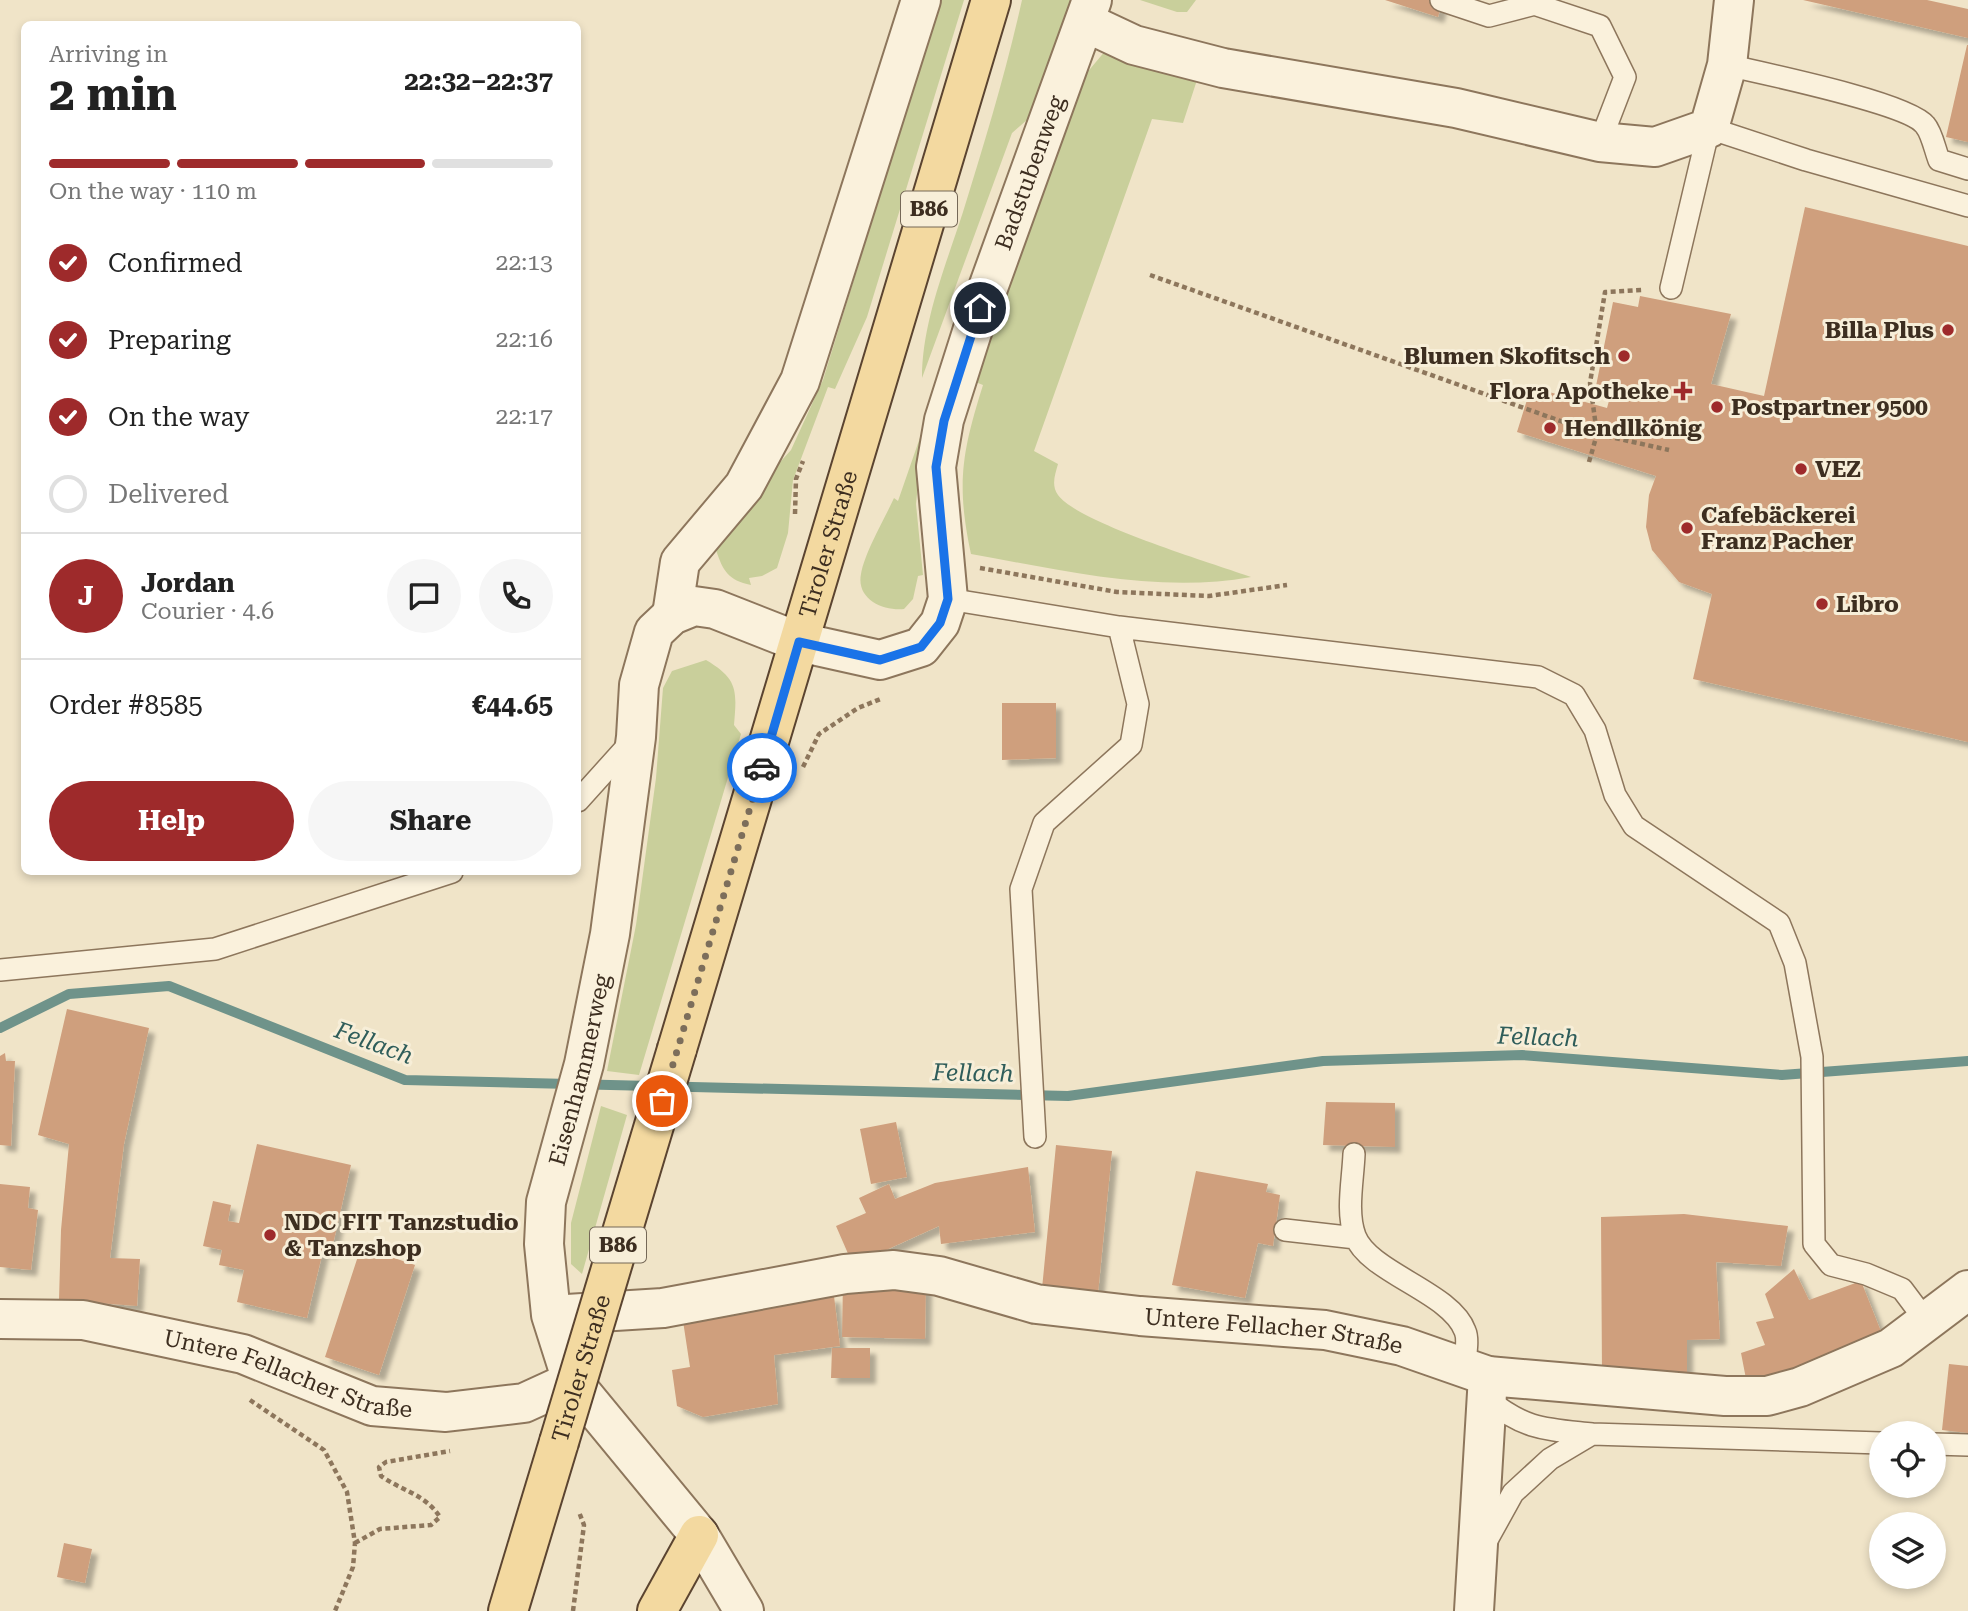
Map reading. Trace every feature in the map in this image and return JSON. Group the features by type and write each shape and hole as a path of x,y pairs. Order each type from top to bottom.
{"main road":[{"name":"Tiroler Straße","path":"508,1611 991,0"},
{"path":"657,1611 698,1535"}],"street":[{"path":"799,642 715,609 694,607 673,615 680,562 744,486 800,382 921,0"},
{"path":"1709,128 1727,65 1734,0"},
{"name":"Badstubenweg","path":"799,642 880,660 921,647 940,623 948,599 936,467 944,421 985,294 1088,11 1134,46 1223,68 1456,108 1600,142 1655,147 1709,128"},
{"name":"Eisenhammerweg","path":"673,615 654,632 639,685 636,737 610,933 584,1064 546,1202 544,1244 551,1315 572,1381 698,1535 744,1611"},
{"name":"Untere Fellacher Straße","path":"551,1315 663,1308 845,1274 894,1270 939,1276 1036,1304 1140,1316 1325,1330 1402,1346 1480,1381 1725,1396 1767,1396 1800,1387 1891,1348 1968,1290"},
{"name":"Untere Fellacher Straße","path":"0,1319 83,1320 243,1354 372,1406 446,1412 524,1403 572,1381"},
{"path":"1474,1611 1480,1381"}],"lane":[{"path":"1441,0 1489,16 1529,2 1600,26 1625,77 1600,142"},
{"path":"1727,65 1823,87 1910,114 1925,125 1940,160 1968,169"},
{"path":"1671,288 1709,128 1806,160 1968,206"},
{"path":"948,599 1118,627 1538,677 1574,695 1595,730 1615,795 1634,825 1779,923 1795,963 1812,1056 1814,1244 1831,1265 1866,1274 1902,1289 1926,1321"},
{"path":"1035,1129 1021,889 1044,823 1131,745 1138,704 1118,627"},
{"path":"581,798 636,737"},
{"path":"0,970 215,948 443,875"},
{"path":"1354,1154 1351,1218 1356,1238 1383,1266 1422,1289 1455,1315 1466,1332 1480,1381 1509,1417 1531,1427 1592,1434 1869,1443"},
{"path":"1285,1230 1356,1238"},
{"path":"1477,1564 1494,1522 1513,1493 1550,1459 1592,1434"},
{"path":"1946,1445 1968,1446"}],"path":[{"path":"1150,275 1597,434 1669,450"},
{"path":"1589,463 1597,434 1590,383 1605,292 1671,288"},
{"path":"795,526 796,479 805,455"},
{"path":"969,566 1117,592 1209,596 1287,585"},
{"path":"802,770 819,734 859,708 896,693"},
{"path":"244,1396 324,1450 347,1492 355,1543 353,1567 335,1611"},
{"path":"355,1543 380,1529 431,1525 440,1517 432,1505 412,1490 381,1476 379,1467 386,1462 427,1457 462,1448"},
{"path":"572,1611 584,1525 577,1507"}],"green space":[{"path":"940,0 964,0 867,317 835,389 828,387 793,480 788,533 777,568 762,576 749,578 751,585 743,583 728,574 716,550 737,510 791,450 823,380"},
{"path":"1022,0 1073,0 1028,119 1012,133 922,378 930,315 987,133"},
{"path":"1140,0 1196,0 1187,12 1177,12"},
{"path":"1106,50 1195,75 1196,83 1183,123 1152,119 1034,451 1058,464 1055,487 1058,495 1070,506 1118,530 1251,577 1216,582 1146,581 1075,573 971,554 964,507 964,468 970,430 983,385 973,381 1085,75"},
{"path":"924,426 916,504 923,575 918,576 913,599 904,609 888,608 867,597 861,583 861,574 894,498 898,501"},
{"path":"706,660 724,673 733,686 734,725 741,734 639,1075 607,1071 636,925 656,778 663,688 672,671"},
{"path":"601,1106 627,1115 582,1274 571,1264 571,1223"}],"building":[{"path":"1385,0 1443,0 1438,17"},
{"path":"1803,0 1927,0 1968,9 1968,38"},
{"path":"1968,45 1968,142 1946,137"},
{"name":"VEZ","path":"1805,207 1968,246 1968,742 1693,679 1712,594 1679,582 1652,550 1646,527 1649,495 1656,476 1517,432 1531,387 1607,408 1612,390 1596,386 1613,302 1638,307 1640,296 1731,314 1711,384 1764,396"},
{"path":"1002,703 1056,703 1056,758 1002,760"},
{"path":"67,1009 149,1028 124,1144 110,1258 140,1259 137,1306 59,1300 61,1230 69,1144 38,1135"},
{"path":"5,1053 6,1061 15,1061 11,1146 0,1145 0,1056"},
{"path":"1326,1102 1395,1103 1395,1147 1323,1145"},
{"path":"896,1122 907,1177 871,1184 860,1129"},
{"name":"NDC FIT Tanzstudio & Tanzshop","path":"257,1144 351,1165 331,1253 323,1251 307,1318 237,1302 244,1270 219,1265 222,1250 203,1246 213,1201 231,1205 228,1221 239,1223"},
{"path":"1056,1145 1112,1151 1097,1304 1041,1299"},
{"path":"1028,1167 1035,1232 941,1244 939,1226 853,1265 836,1226 866,1213 859,1198 889,1184 895,1199 935,1183"},
{"path":"1196,1171 1268,1184 1266,1192 1280,1195 1273,1246 1258,1243 1245,1298 1172,1285"},
{"path":"0,1184 30,1187 28,1208 38,1210 31,1270 0,1267"},
{"path":"1684,1214 1788,1226 1781,1266 1716,1262 1720,1339 1687,1340 1687,1372 1602,1376 1601,1217"},
{"path":"361,1247 415,1265 379,1375 325,1357"},
{"path":"1794,1269 1809,1300 1861,1281 1884,1339 1780,1382 1747,1384 1741,1353 1765,1345 1756,1322 1774,1318 1765,1294"},
{"path":"843,1280 926,1282 925,1339 842,1337"},
{"path":"834,1296 840,1346 774,1355 778,1404 703,1417 677,1406 672,1370 690,1367 683,1321"},
{"path":"832,1348 870,1348 870,1378 831,1378"},
{"path":"1949,1364 1968,1366 1968,1433 1946,1430 1946,1421 1943,1421"},
{"path":"64,1543 92,1549 85,1583 57,1577"}],"waterway":[{"name":"Fellach","path":"0,1028 69,994 169,986 405,1080 1068,1096 1323,1061 1522,1055 1782,1075 1968,1061"}],"way so far":[{"path":"662,1101 762,768"}],"place":[{"name":"Billa Plus","path":"1948,330"},
{"name":"Blumen Skofitsch","path":"1624,356"},
{"name":"Flora Apotheke","path":"1683,391"},
{"name":"Postpartner 9500","path":"1717,407"},
{"name":"Hendlkönig","path":"1550,428"},
{"name":"VEZ","path":"1801,469"},
{"name":"Cafebäckerei Franz Pacher","path":"1687,528"},
{"name":"Libro","path":"1822,604"},
{"name":"NDC FIT Tanzstudio & Tanzshop","path":"270,1235"}],"route":[{"path":"762,768 799,642 880,660 921,647 940,623 948,599 937,505 936,467 944,421 980,308"}]}
